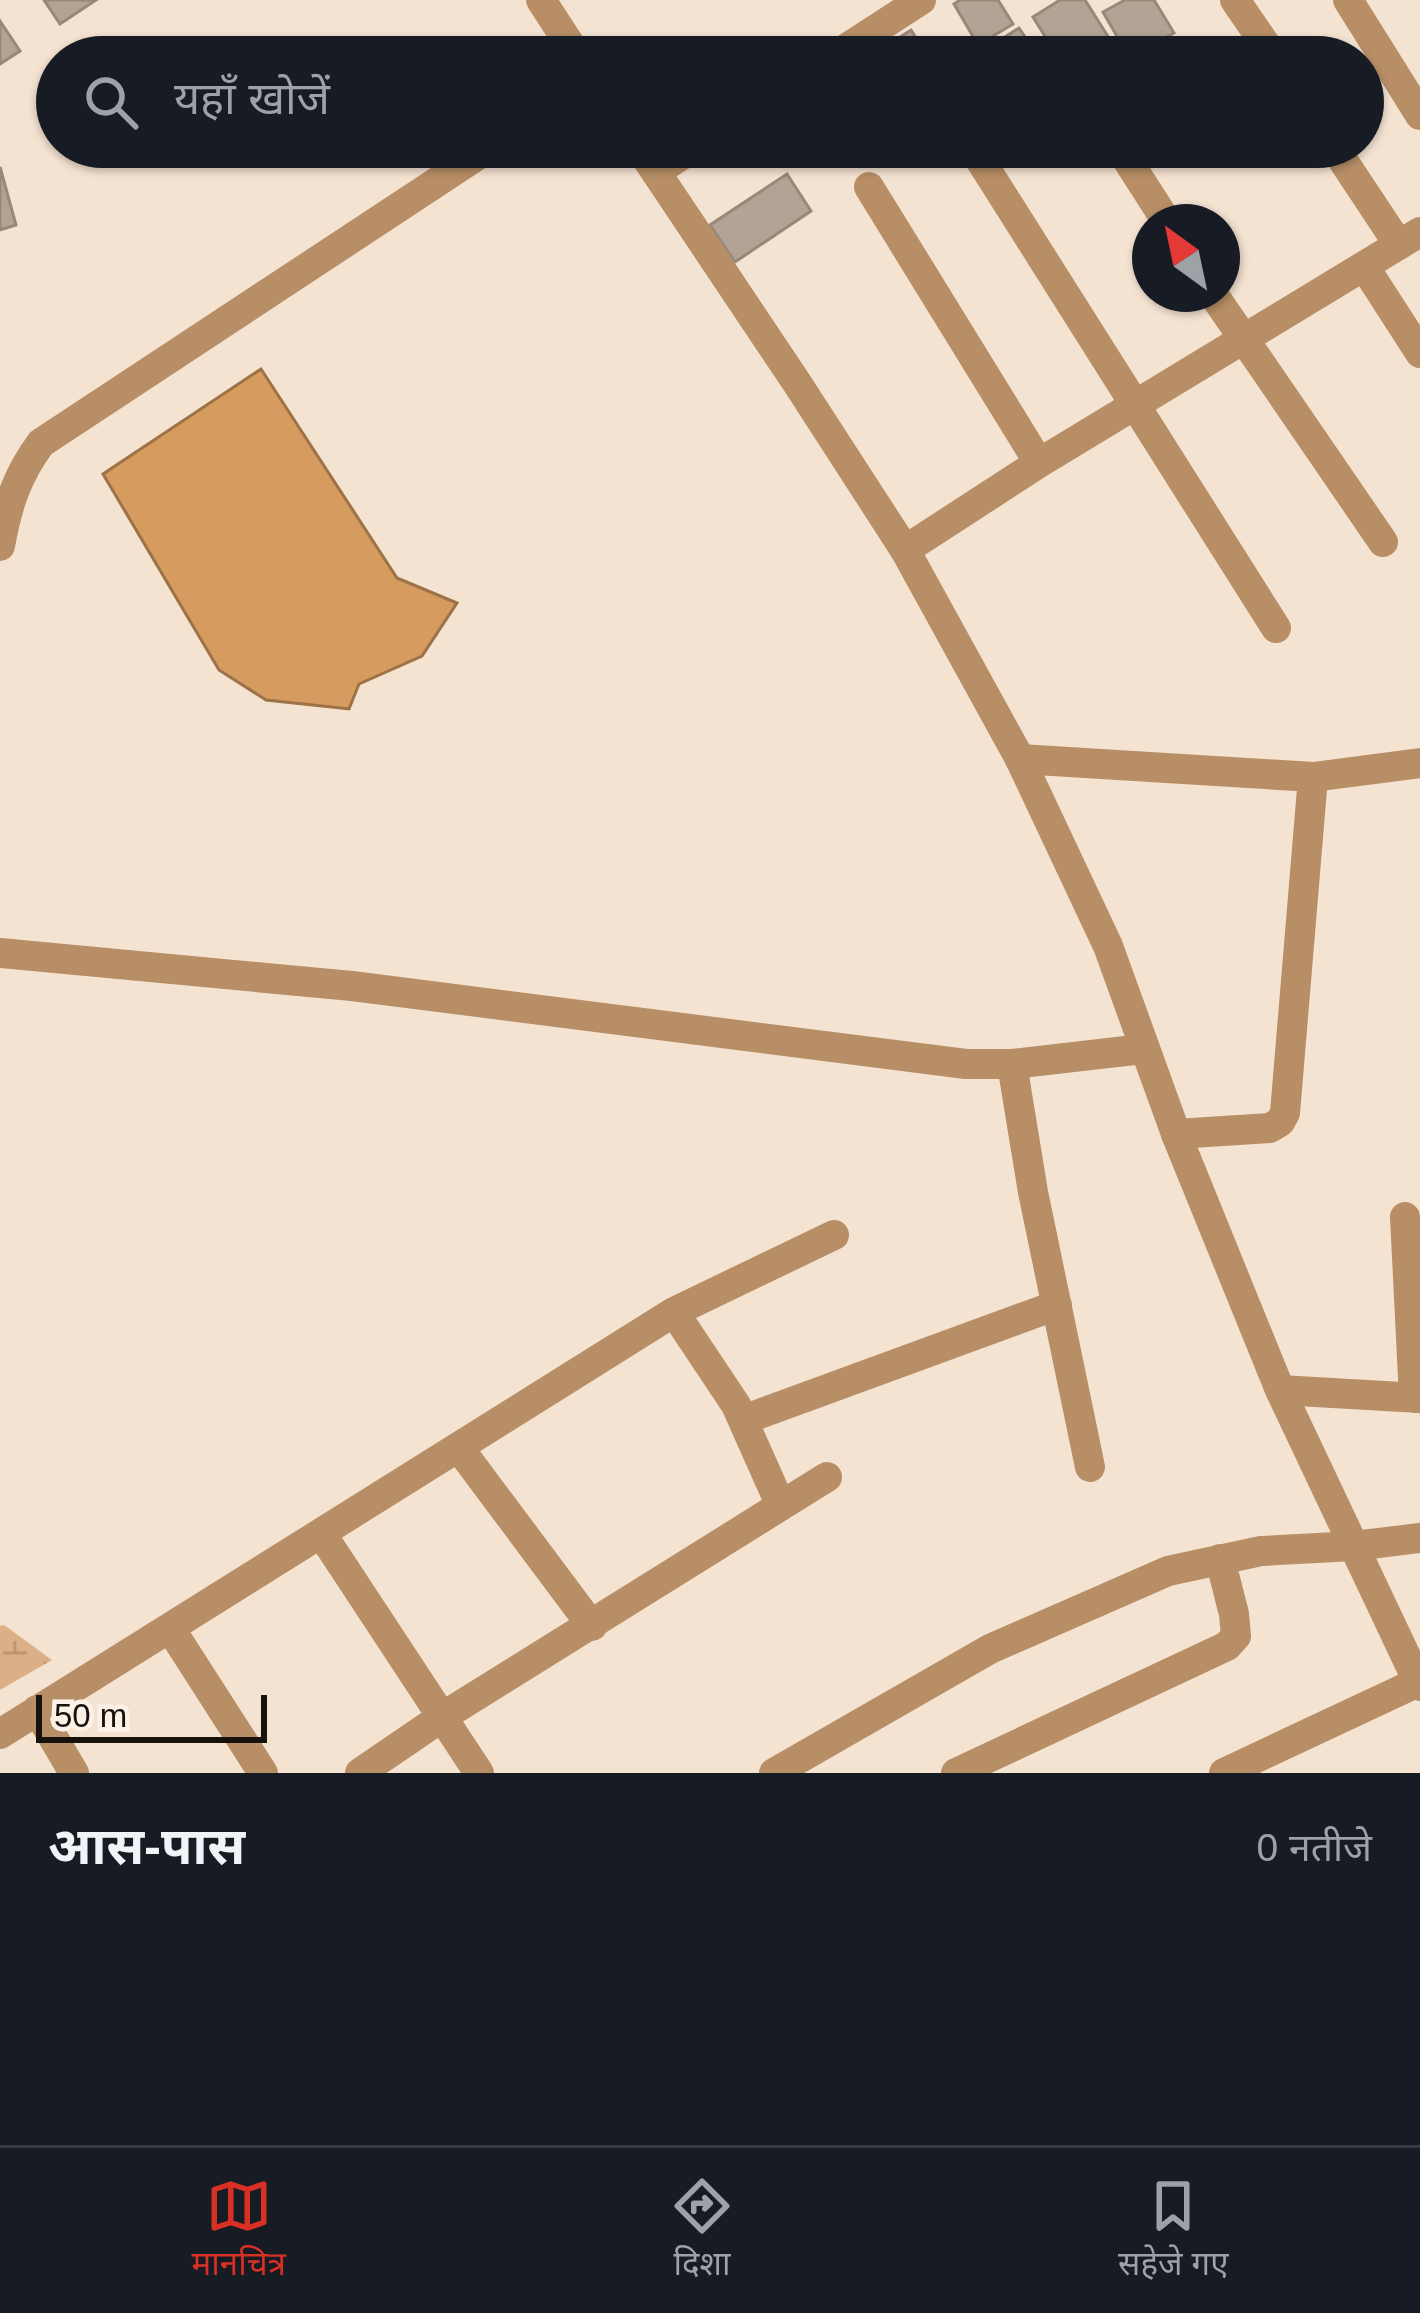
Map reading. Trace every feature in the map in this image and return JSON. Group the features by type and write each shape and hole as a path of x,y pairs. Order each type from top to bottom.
{"street":[{"path":"541,0 564,36"},
{"path":"865,36 921,0"},
{"path":"1235,0 1260,36"},
{"path":"1348,0 1370,36"},
{"path":"1384,58 1420,116"},
{"path":"0,545 14,488 41,443 458,168"},
{"path":"654,168 905,550 1020,759 1108,946 1176,1134 1280,1390 1419,1684 1224,1773"},
{"path":"985,168 1276,628"},
{"path":"1132,168 1155,204"},
{"path":"905,550 1410,238 1352,168"},
{"path":"869,187 1039,464"},
{"path":"1364,266 1420,353"},
{"path":"1225,312 1383,542"},
{"path":"1020,759 1313,777 1420,763"},
{"path":"1176,1134 1270,1128 1285,1113 1313,777"},
{"path":"0,953 352,986 966,1064 1012,1064 1144,1049"},
{"path":"1012,1064 1033,1192 1090,1467"},
{"path":"1280,1390 1417,1398 1405,1217"},
{"path":"0,1734 674,1312 834,1235"},
{"path":"743,1420 1057,1304"},
{"path":"674,1312 736,1405 781,1506"},
{"path":"459,1448 592,1626"},
{"path":"359,1773 827,1478"},
{"path":"321,1533 479,1773"},
{"path":"774,1773 990,1649 1168,1571 1261,1552 1420,1538"},
{"path":"956,1773 1227,1646 1237,1636 1220,1559"},
{"path":"170,1628 262,1773"},
{"path":"37,1710 74,1773"}],"green space":[{"path":"0,1626 52,1660 0,1690"}],"shaded area":[{"path":"261,369 397,578 457,603 422,656 359,684 349,709 266,700 219,670 103,474"}],"building":[{"path":"44,0 96,0 60,24"},
{"path":"998,0 1013,24 993,36 973,36 954,4"},
{"path":"1060,0 1085,0 1108,36 1045,36 1033,17"},
{"path":"1125,0 1154,0 1174,33 1117,36 1103,12"},
{"path":"0,21 20,51 0,64"},
{"path":"0,167 16,225 0,230"},
{"path":"787,174 811,211 735,262 710,225"}]}
